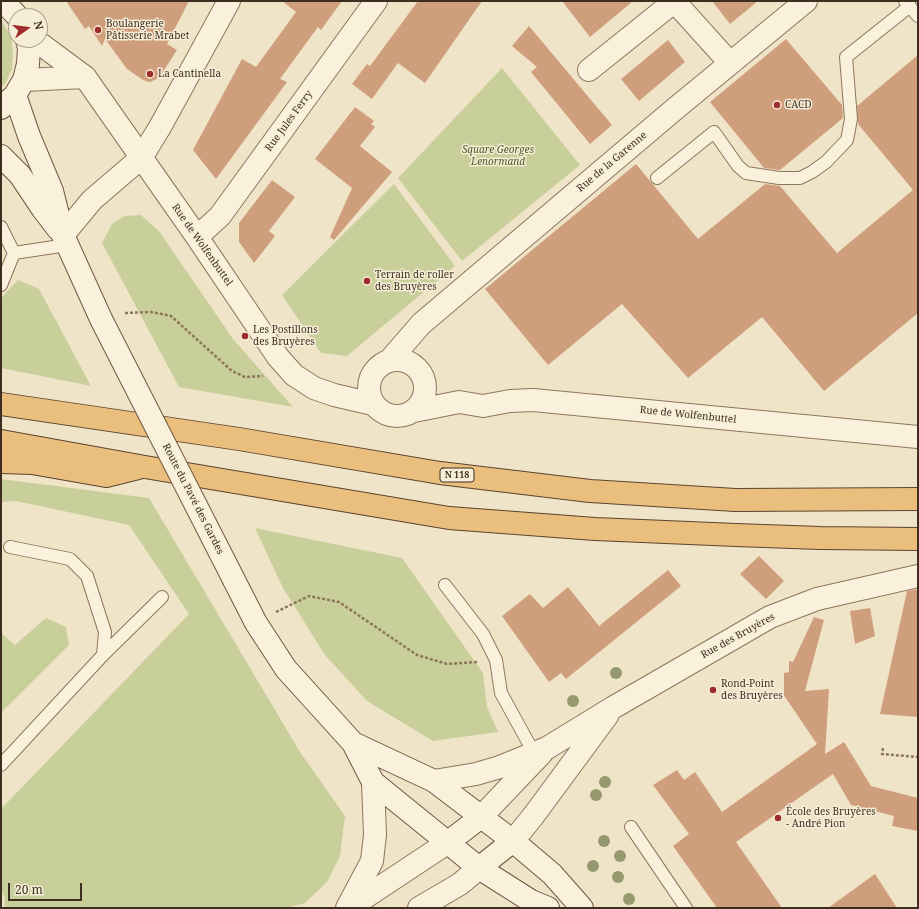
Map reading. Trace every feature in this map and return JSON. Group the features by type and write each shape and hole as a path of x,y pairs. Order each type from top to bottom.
{"highway":[{"name":"N 118","path":"1,404 239,439 440,473 590,491 735,500 918,499"},
{"path":"1,441 145,467 449,518 595,529 728,535 820,538 918,538"},
{"path":"1,462 32,463 106,476 145,467"}],"street":[{"path":"65,240 92,200 141,158 160,127 229,1"},
{"name":"Rue Jules Ferry","path":"197,237 220,216 376,1"},
{"path":"589,70 674,1 730,63"},
{"name":"Rue de la Garenne","path":"389,361 421,324 730,63 806,1"},
{"path":"13,94 28,64 29,48"},
{"name":"Rue de Wolfenbuttel","path":"46,48 85,77 197,237 278,357 294,374 314,388 334,395 373,404"},
{"path":"13,94 85,77"},
{"name":"Route du Pavé des Gardes","path":"13,94 52,191 65,240 99,316 256,623 286,669 353,743 372,782 479,868 531,901 548,908"},
{"name":"Route du Pavé des Gardes","path":"1,156 20,175 65,240"},
{"path":"421,324 418,348 425,388 424,397 420,405 414,411 405,415 396,416 388,415 373,404 369,387 370,378 381,364 389,361 407,361 414,365 422,376"},
{"name":"Rue de Wolfenbuttel","path":"422,376 459,402"},
{"path":"334,395 370,378"},
{"name":"Rue de Wolfenbuttel","path":"414,411 459,402 483,406 510,401 533,400 918,437"},
{"name":"Rue des Bruyères","path":"434,781 476,774 500,767 540,750 770,617 817,598 918,576"},
{"name":"Rue des Bruyères","path":"513,841 614,707"},
{"name":"Route du Pavé des Gardes","path":"353,743 434,781 513,841 552,874 582,908"},
{"name":"Rue des Bruyères","path":"481,817 540,750"},
{"path":"348,908 372,861 375,835 372,782"},
{"path":"348,908 447,843 481,817"},
{"path":"419,908 460,884 513,841"}],"lane":[{"path":"657,178 714,132 738,166 746,173 779,178 800,178 812,172 826,162 847,140 851,119 846,57 908,4 918,16"},
{"path":"1,227 14,253 1,284"},
{"path":"14,253 65,240"},
{"path":"10,547 70,559 87,576 105,632 103,655"},
{"path":"445,585 483,634 496,660 501,693 540,750"},
{"path":"1,765 103,655 162,598"},
{"path":"631,827 686,908"}],"path":[{"path":"99,316 151,312 171,316 232,371 245,377 294,374"},
{"path":"256,623 277,611 310,596 339,602 417,655 447,664 496,660"},
{"path":"883,748 882,754 918,757"}],"green space":[{"path":"1,20 8,31 8,48 12,48 13,53 12,69 5,84 1,87"},
{"name":"Square Georges Lenormand","path":"502,68 580,165 462,261 398,178"},
{"name":"Terrain de roller des Bruyères","path":"394,184 455,266 347,356 321,353 282,295"},
{"path":"141,215 159,231 233,339 293,407 179,387 102,243 112,224 125,216"},
{"path":"18,280 39,289 91,386 1,368 1,298"},
{"path":"1,479 149,498 300,752 345,816 340,856 327,882 305,903 286,908 4,908 5,899 1,889 1,809 189,614 129,525 16,501 1,502"},
{"path":"255,528 402,558 483,673 487,707 498,732 433,741 367,701 325,655 283,588"},
{"path":"46,618 66,627 69,645 1,713 1,633 15,645"}],"building":[{"path":"66,1 189,1 167,44 177,50 159,78 150,82 143,80 127,69 105,39 102,46 89,26 85,29"},
{"path":"282,1 342,1 321,30 318,27 280,79 287,82 216,179 193,150 242,59 256,67 296,12"},
{"path":"418,1 482,1 425,83 398,63 372,99 352,84 367,64 370,66"},
{"path":"562,1 633,1 590,37"},
{"path":"712,1 758,1 730,24"},
{"path":"529,26 612,125 590,144 531,72 537,67 512,46"},
{"path":"786,39 842,105 843,118 780,170 764,168 710,102"},
{"path":"668,40 685,62 639,101 621,79"},
{"path":"918,55 918,313 824,391 762,317 688,378 622,304 548,365 485,289 636,164 698,239 765,184 780,186 837,253 913,190 858,124 857,106"},
{"path":"355,107 374,121 371,124 375,127 360,146 392,172 334,240 330,237 352,188 315,159"},
{"path":"272,180 295,197 269,231 275,236 254,263 239,242 239,223"},
{"path":"759,556 784,581 766,599 740,574"},
{"path":"668,570 681,586 566,679 561,673 549,682 502,616 530,594 543,608 568,587 599,626"},
{"path":"918,589 918,717 880,714 907,591"},
{"path":"870,608 875,636 855,644 850,611"},
{"path":"814,617 824,620 805,691 829,689 825,754 844,742 871,786 918,798 918,831 892,826 894,816 851,805 833,774 736,842 782,908 717,908 673,846 689,834 653,785 677,770 684,780 695,772 722,812 817,744 783,694 784,673 789,672 789,661 793,662"},
{"path":"875,874 897,908 828,908"}],"place":[{"name":"Boulangerie Pâtisserie Mrabet","path":"98,30"},
{"name":"La Cantinella","path":"150,74"},
{"name":"CACD","path":"777,105"},
{"name":"Terrain de roller des Bruyères","path":"367,281"},
{"name":"Les Postillons des Bruyères","path":"245,336"},
{"name":"Rond-Point des Bruyères","path":"713,690"},
{"name":"École des Bruyères - André Pion","path":"778,818"}]}
